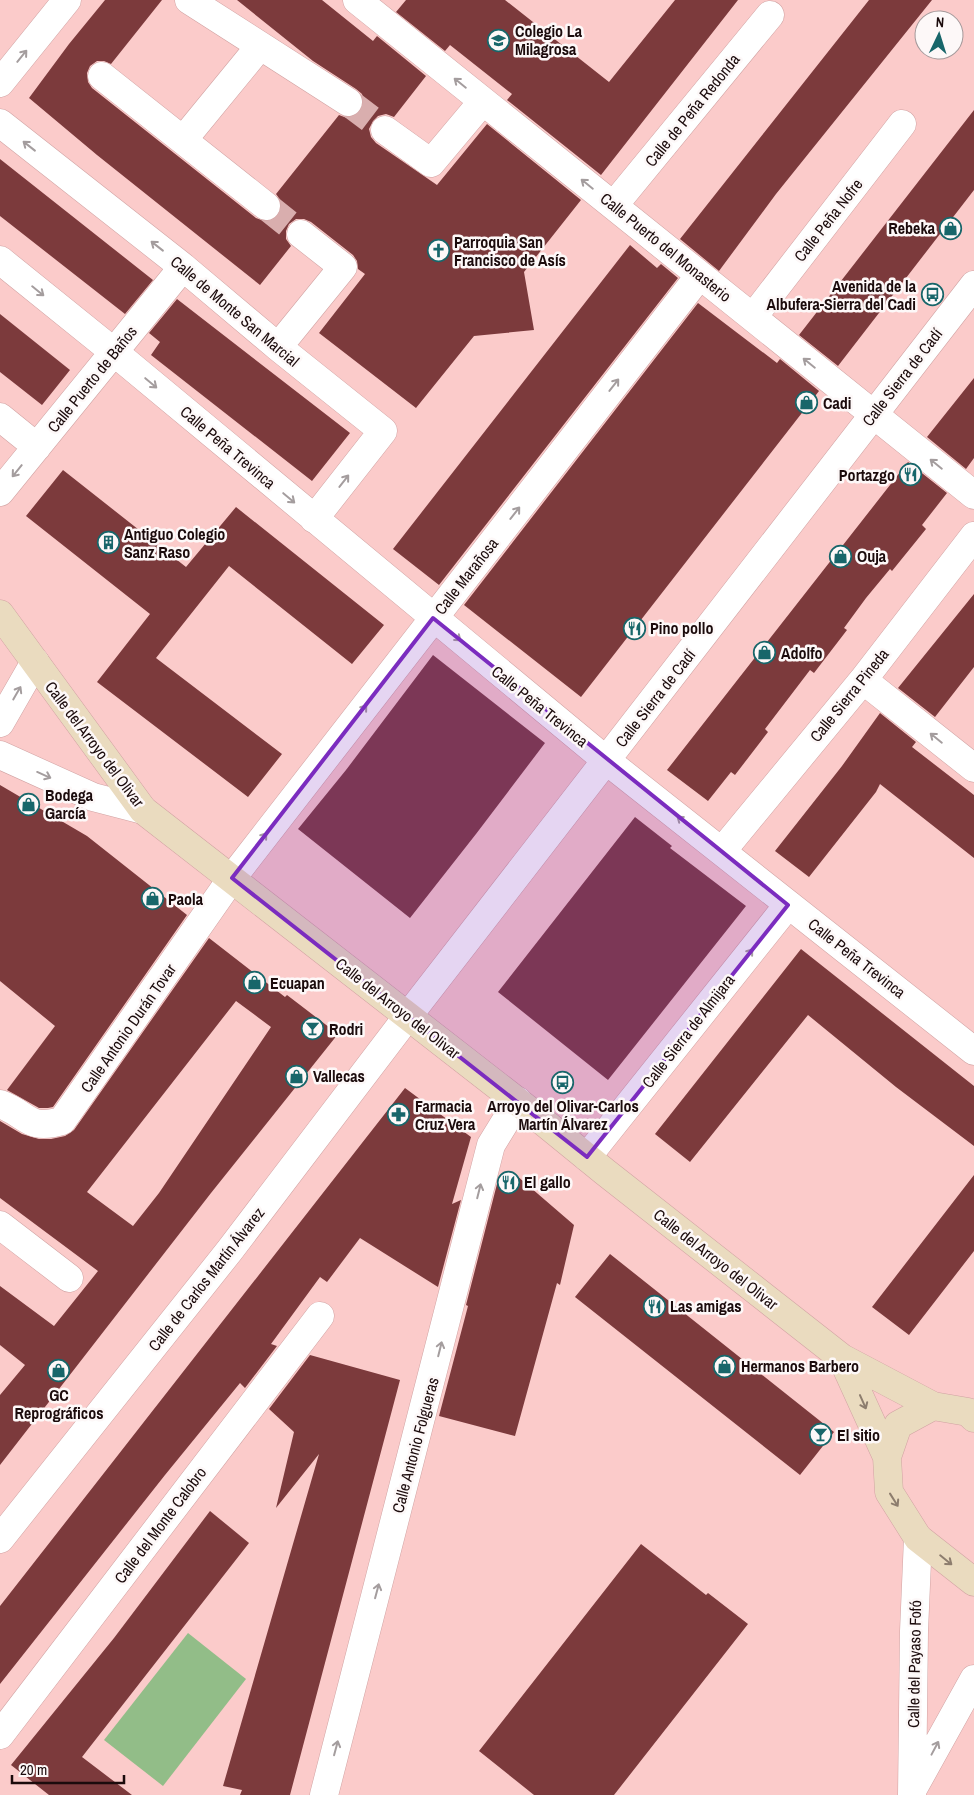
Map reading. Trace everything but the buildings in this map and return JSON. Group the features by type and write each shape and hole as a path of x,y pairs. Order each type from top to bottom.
{"street":[{"path":"189,0 348,102"},
{"path":"0,83 63,1"},
{"name":"Calle Puerto del Monasterio","path":"366,3 483,101 974,495"},
{"name":"Calle de Peña Redonda","path":"614,206 770,15"},
{"path":"183,140 260,46"},
{"path":"102,76 266,206"},
{"path":"385,130 431,163 483,101"},
{"name":"Calle de Monte San Marcial","path":"0,123 183,267 278,347 383,431 314,519"},
{"name":"Calle Peña Nofre","path":"753,317 902,124"},
{"path":"278,347 343,267 301,234"},
{"name":"Calle Peña Trevinca","path":"0,260 114,352 607,761 974,1051"},
{"name":"Calle Puerto de Baños","path":"0,492 183,267"},
{"name":"Calle Marañosa","path":"232,878 700,275"},
{"name":"Calle Sierra de Cadí","path":"408,1016 974,285"},
{"path":"0,417 37,447"},
{"name":"Calle Sierra Pineda","path":"722,851 863,680 974,536"},
{"name":"Calle del Arroyo del Olivar","path":"0,614 143,810 518,1101 842,1358 933,1406 972,1410"},
{"path":"0,723 35,662"},
{"path":"863,680 974,768"},
{"path":"0,755 93,797 143,810"},
{"name":"Calle Antonio Durán Tovar","path":"0,1104 34,1124 50,1124 62,1121 232,878"},
{"name":"Calle Sierra de Almijara","path":"587,1157 788,905"},
{"name":"Calle de Carlos Martín Álvarez","path":"0,1539 230,1250 408,1016"},
{"name":"Calle Antonio Folgueras","path":"324,1795 491,1145 518,1101"},
{"path":"0,1225 69,1278"},
{"name":"Calle del Monte Calobro","path":"0,1735 320,1316"},
{"name":"Calle del Arroyo del Olivar","path":"842,1358 887,1457"},
{"path":"933,1406 898,1425 887,1457 889,1492 918,1538 974,1582"},
{"name":"Calle del Payaso Fofó","path":"912,1793 914,1631 918,1538"},
{"name":"Calle del Payaso Fofó","path":"912,1793 963,1696 974,1679"}],"highlighted area":[{"path":"433,618 788,905 587,1157 232,878"}],"green space":[{"path":"188,1633 246,1679 163,1786 104,1740"}],"tunnel":[{"path":"348,102 385,130"},
{"path":"266,206 301,234"}],"place":[{"name":"Colegio La Milagrosa","path":"499,40"},
{"name":"Rebeka","path":"951,228"},
{"name":"Parroquia San Francisco de Asís","path":"438,251"},
{"name":"Avenida de la Albufera-Sierra del Cadi","path":"932,295"},
{"name":"Cadi","path":"807,403"},
{"name":"Portazgo","path":"911,475"},
{"name":"Antiguo Colegio Sanz Raso","path":"108,543"},
{"name":"Ouja","path":"841,556"},
{"name":"Pino pollo","path":"634,628"},
{"name":"Adolfo","path":"765,653"},
{"name":"Bodega García","path":"29,804"},
{"name":"Paola","path":"152,899"},
{"name":"Ecuapan","path":"254,983"},
{"name":"Rodri","path":"313,1029"},
{"name":"Vallecas","path":"297,1076"},
{"name":"Arroyo del Olivar-Carlos Martín Álvarez","path":"563,1082"},
{"name":"Farmacia Cruz Vera","path":"399,1115"},
{"name":"El gallo","path":"508,1182"},
{"name":"Las amigas","path":"654,1306"},
{"name":"Hermanos Barbero","path":"725,1366"},
{"name":"GC Reprográficos","path":"59,1371"},
{"name":"El sitio","path":"821,1435"}]}
